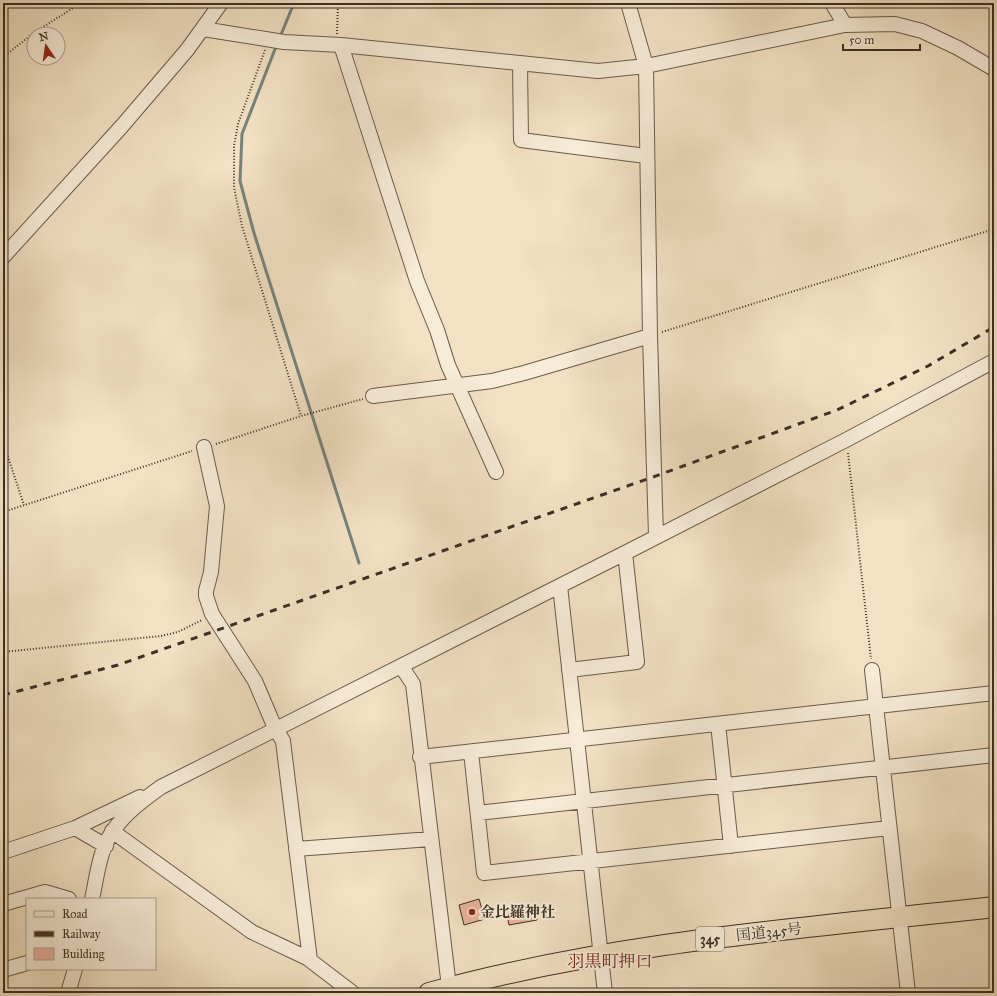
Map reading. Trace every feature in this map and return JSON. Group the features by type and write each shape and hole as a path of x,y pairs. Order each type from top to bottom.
{"highway":[{"name":"国道345号","path":"429,993 525,969 601,955 698,940 994,907"}],"street":[{"path":"3,257 111,138 203,29 221,3"},
{"path":"628,3 646,66 646,156 656,536"},
{"path":"832,3 845,25"},
{"path":"203,29 267,40 304,44 339,45 598,71 646,66 845,25 895,24 922,31 958,48 994,69"},
{"path":"339,45 417,281 437,330 457,387 496,472"},
{"path":"520,63 521,140 646,156"},
{"path":"373,396 457,387 524,373 650,336"},
{"path":"3,852 75,828 161,787 846,440 941,387 994,361"},
{"path":"204,447 217,506 211,572 206,591 212,614 255,681 275,728 283,741 310,960"},
{"path":"569,670 637,662 624,553"},
{"path":"560,586 605,993"},
{"path":"401,666 413,684 420,757 449,987"},
{"path":"872,670 908,993"},
{"path":"420,757 994,693"},
{"path":"718,724 731,846"},
{"path":"471,752 484,874 889,828"},
{"path":"478,813 994,755"},
{"path":"92,898 106,846 112,831 136,805 161,787"},
{"path":"75,828 106,846"},
{"path":"112,831 252,932 310,960 353,993"},
{"path":"296,849 431,839"},
{"path":"3,904 45,892 66,898"},
{"path":"3,970 26,963"},
{"path":"68,993 75,970"}],"path":[{"path":"3,57 35,32 81,3"},
{"path":"338,3 339,45"},
{"path":"267,40 263,56 238,124 234,146 234,187 242,226 301,416"},
{"path":"650,336 994,229"},
{"path":"3,512 301,416 373,396"},
{"path":"846,440 872,670"},
{"path":"3,442 24,505"},
{"path":"3,652 161,636 178,632 196,624 212,614"}],"building":[{"name":"金比羅神社","path":"479,899 485,919 464,925 459,905"},
{"path":"534,905 537,920 509,925 506,909"}],"waterway":[{"path":"280,37 294,3"},
{"path":"277,44 242,134 240,181 254,233 359,563"}],"railway":[{"path":"3,695 118,665 653,477 837,410 928,366 994,327"}],"place":[{"name":"金比羅神社","path":"472,912"}],"district":[{"name":"羽黒町押口","path":"610,961"}]}
